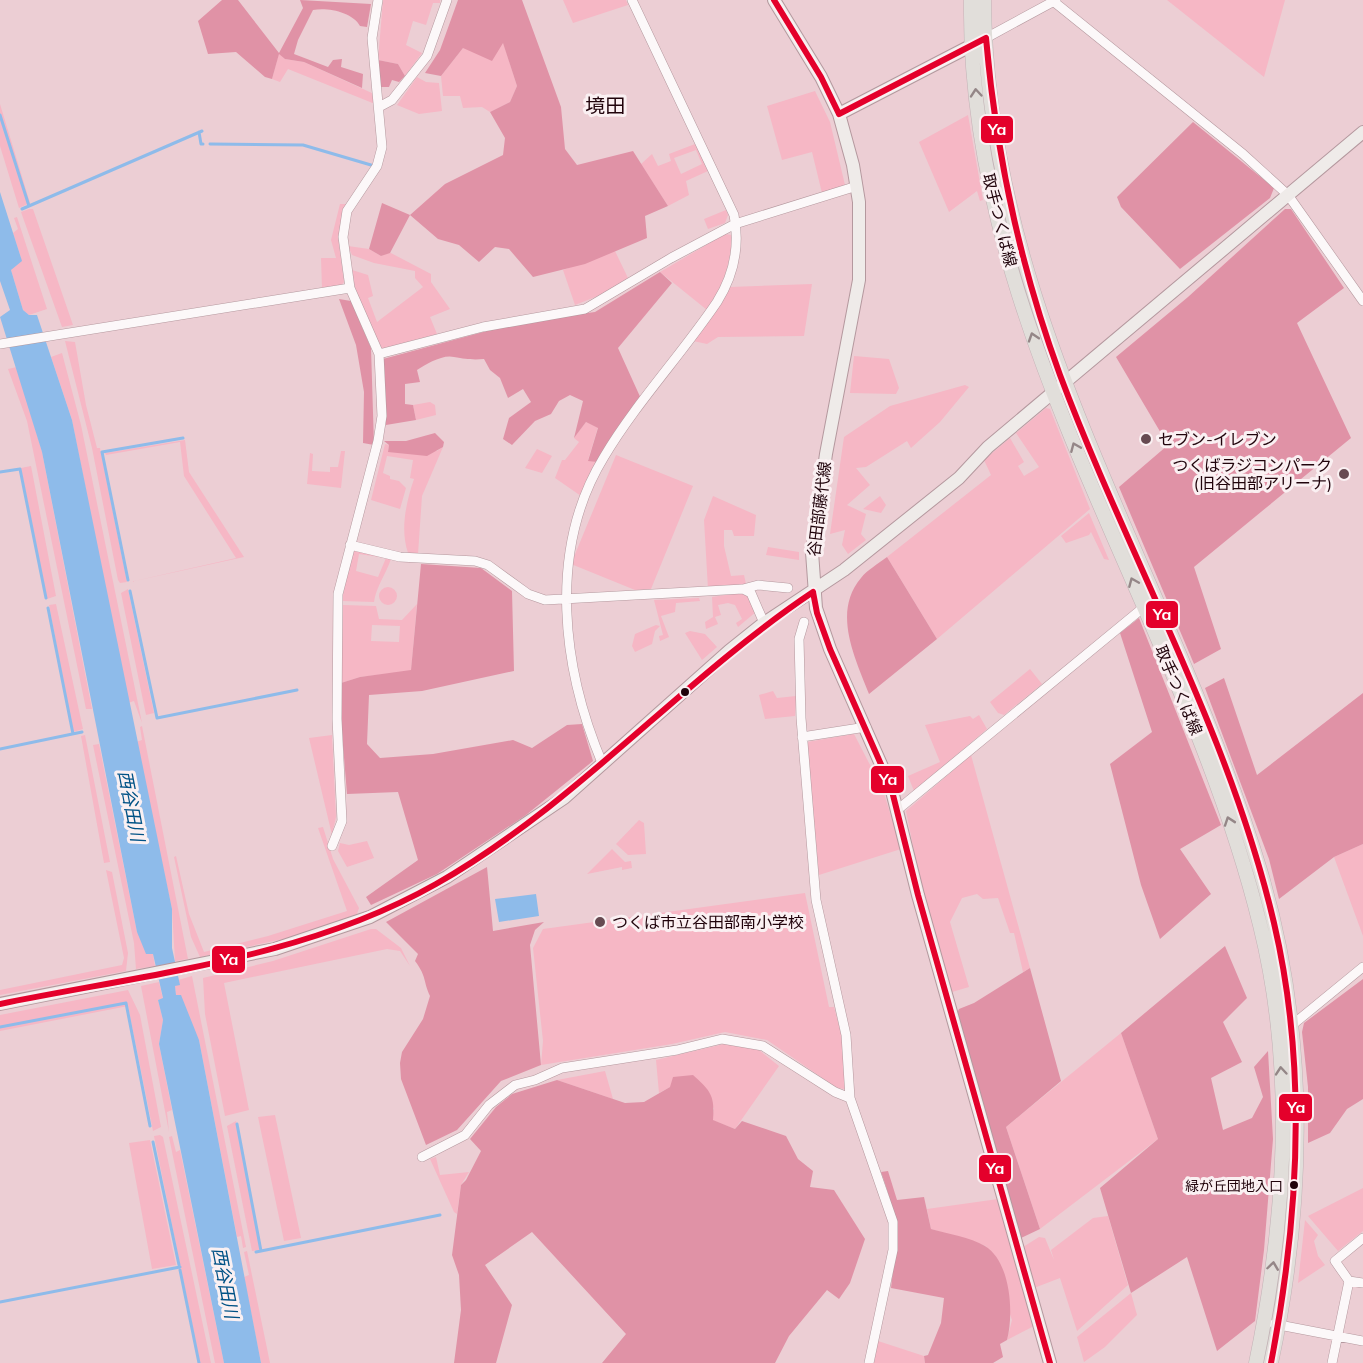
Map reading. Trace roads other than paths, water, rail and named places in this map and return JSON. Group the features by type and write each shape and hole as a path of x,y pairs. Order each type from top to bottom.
{"main road":[{"name":"取手つくば線","path":"971,0 981,132 996,213 1022,303 1053,392 1207,757 1261,926 1269,970 1281,1071 1284,1125 1277,1240 1256,1363"},
{"name":"取手つくば線","path":"984,0 995,131 1009,209 1035,300 1065,382 1220,752 1274,923 1291,1026 1298,1124 1297,1181 1279,1324 1271,1363"}],"street":[{"path":"332,846 342,821 337,719 338,594 378,441 382,416 379,354 350,288 343,237 347,211 377,166 382,147 372,38 378,0"},
{"path":"379,107 393,100 427,56 447,0"},
{"path":"603,765 594,743 577,680 564,600 570,548 581,509 597,468 725,290 734,265 735,224 697,134 632,0"},
{"name":"谷田部藤代線","path":"774,0 821,77 838,114 857,186 861,235 859,280 818,504 812,552 813,592 817,614 830,649 891,787 1050,1363"},
{"path":"838,114 1055,1 1243,154 1288,195 1363,301"},
{"path":"0,1004 304,940 361,920 402,902 447,877 540,816 603,765 729,651 764,623 844,570 959,478 988,447 1363,132"},
{"path":"379,354 494,325 585,309 671,258 735,224 857,186"},
{"path":"0,344 350,288"},
{"path":"350,545 400,557 475,561 488,565 528,594 545,600 743,589 758,585 788,588"},
{"path":"743,589 751,593 764,623"},
{"path":"896,811 1144,607"},
{"path":"804,622 799,639 802,736 816,900 846,1035 850,1098 893,1221 892,1250 868,1363"},
{"path":"802,736 866,728"},
{"path":"1291,1026 1363,967"},
{"path":"422,1157 465,1135 489,1106 514,1085 535,1080 562,1068 677,1050 722,1039 763,1046 835,1092 850,1098"},
{"path":"1363,1238 1335,1261 1349,1281 1363,1284"},
{"path":"1332,1363 1349,1281"},
{"path":"1264,1323 1363,1341"}],"water":[{"name":"西谷田川","path":"0,192 22,261 11,270 23,310 29,315 37,315 72,420 172,909 172,948 180,985 175,986 176,995 181,995 199,1040 261,1363 224,1363 159,1044 163,1020 158,1000 163,998 153,954 146,954 137,932 42,452 0,317 10,310 0,281"},
{"path":"536,894 539,916 499,922 495,899"}],"waterway":[{"path":"0,115 29,206"},
{"path":"22,209 202,131"},
{"path":"199,132 201,144 203,144"},
{"path":"210,144 303,145 371,165"},
{"path":"128,580 102,452 183,438"},
{"path":"0,472 20,469 46,598"},
{"path":"130,591 157,718 297,690"},
{"path":"48,608 73,734"},
{"path":"0,749 82,732"},
{"path":"0,1027 126,1003 150,1126"},
{"path":"237,1124 261,1251"},
{"path":"153,1142 179,1265"},
{"path":"256,1252 440,1215"},
{"path":"0,1302 180,1267"},
{"path":"180,1270 199,1363"}],"place":[{"name":"セブン-イレブン","path":"1146,439"},
{"name":"つくばラジコンパーク (旧谷田部アリーナ)","path":"1344,474"},
{"name":"つくば市立谷田部南小学校","path":"600,922"},
{"name":"緑が丘団地入口","path":"1294,1185"}],"district":[{"name":"境田","path":"605,106"}]}
